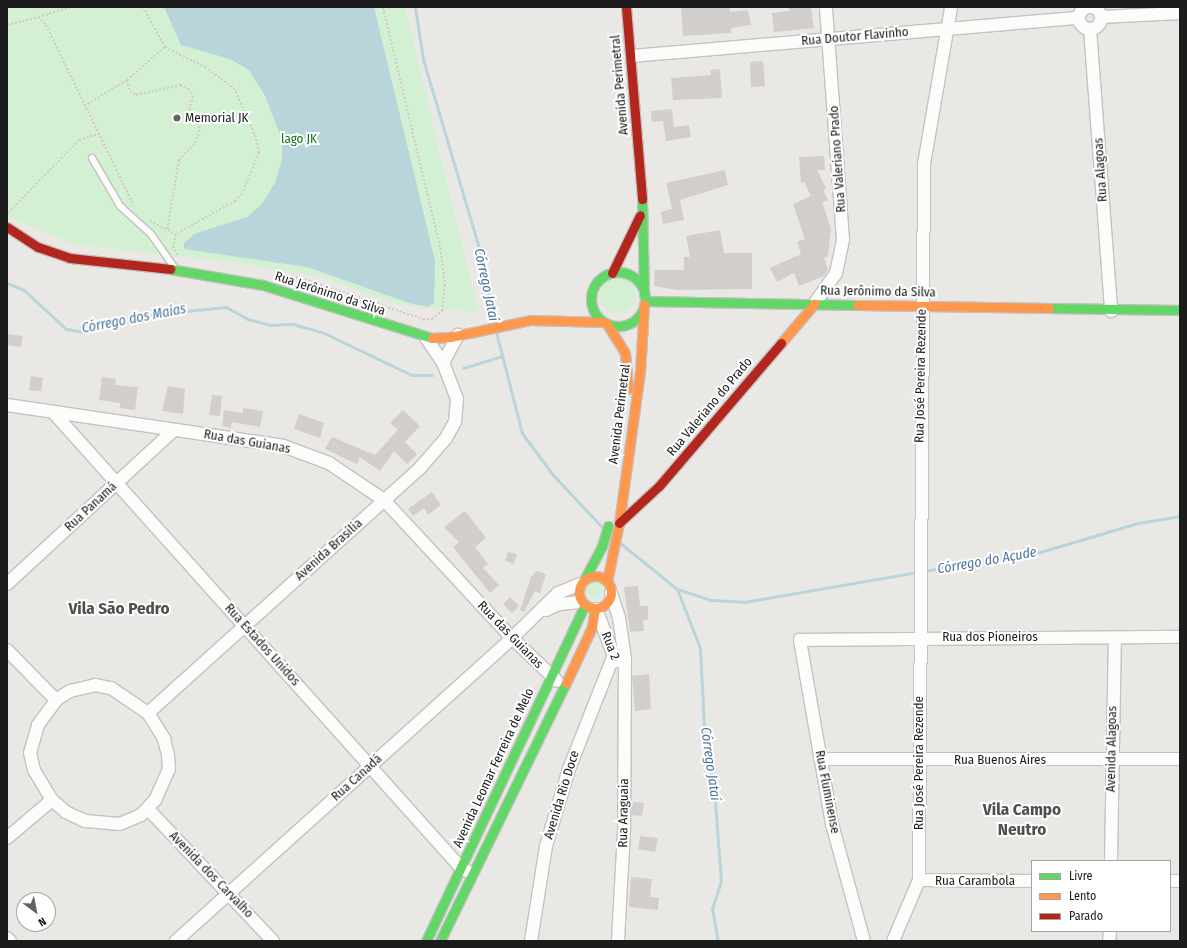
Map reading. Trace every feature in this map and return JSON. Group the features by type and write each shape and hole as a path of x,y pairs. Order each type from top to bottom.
{"street":[{"name":"Avenida Perimetral","path":"607,581 610,560 619,525 640,372 644,300 642,209 632,56 626,7"},
{"name":"Rua Valeriano Prado","path":"815,303 836,273 843,240 830,39 826,7"},
{"name":"Rua José Pereira Rezende","path":"893,941 919,880 918,637 924,164 951,7"},
{"path":"1089,7 1098,11 1101,17 1097,27 1090,30 1081,26 1078,18 1082,10 1089,7"},
{"path":"1101,17 1180,13"},
{"name":"Rua Doutor Flavinho","path":"632,56 1078,18"},
{"name":"Rua Alagoas","path":"1090,30 1111,311"},
{"name":"Avenida Perimetral","path":"612,273 642,209"},
{"name":"Rua Jerônimo da Silva","path":"7,227 38,247 70,258 175,270 293,293 426,338 458,335 514,322 556,318 605,323"},
{"path":"612,273 632,277 644,300 641,312 629,324 605,323 592,310 591,294 598,280 612,273"},
{"name":"Rua Jerônimo da Silva","path":"644,300 922,305 1111,311 1180,310"},
{"name":"Rua Valeriano do Prado","path":"619,525 659,486 815,303"},
{"name":"Avenida Perimetral","path":"582,582 596,557 610,514 628,366 625,353 605,323"},
{"path":"443,363 458,335"},
{"name":"Avenida Brasília","path":"148,712 420,468 446,438 455,422 457,399 443,363 426,338"},
{"name":"Rua das Guianas","path":"7,405 282,446 330,463 384,500 512,638 551,678 565,686"},
{"name":"Rua Estados Unidos","path":"53,412 116,484 371,765 461,868 473,874"},
{"name":"Rua Panamá","path":"7,584 174,430"},
{"path":"618,456 628,457"},
{"path":"593,576 607,581 611,593 608,602 589,606 578,593 582,582 593,576"},
{"name":"Rua Canadá","path":"176,941 228,892 512,638 558,593 582,582"},
{"name":"Rua Araguaia","path":"611,593 619,618 625,684 624,832 618,941"},
{"name":"Rua Canadá","path":"538,614 559,604 589,606"},
{"name":"Rua 2","path":"589,606 598,618 625,684"},
{"name":"Avenida Leomar Ferreira de Melo","path":"426,941 551,678 589,606"},
{"name":"Avenida Leomar Ferreira de Melo","path":"440,941 565,686 592,627 589,606"},
{"name":"Rua dos Pioneiros","path":"800,640 918,637 1180,637"},
{"name":"Avenida Alagoas","path":"1111,860 1111,760 1115,638"},
{"name":"Rua Fluminense","path":"800,640 832,824 864,941"},
{"path":"7,650 56,700"},
{"name":"Avenida Rio Doce","path":"531,941 546,846 569,769 614,655"},
{"path":"95,685 111,688 148,712 164,739 169,769 148,809 120,824 102,824 66,812 52,800 34,770 30,753 38,725 56,700 70,691 95,685"},
{"name":"Rua Buenos Aires","path":"820,759 1180,760"},
{"path":"7,838 52,800"},
{"name":"Avenida dos Carvalho","path":"148,809 273,941"},
{"name":"Rua Carambola","path":"919,880 1031,881"},
{"path":"7,938 10,941"}],"lane":[{"path":"92,158 120,206 164,248 175,270"}],"path":[{"path":"7,25 71,7"},
{"path":"143,7 165,47 205,67 234,88 255,135 259,152 242,194 236,201 176,234 173,246 178,257"},
{"path":"269,273 301,278 423,319 432,319 442,312 445,286 440,247 383,7"},
{"path":"38,17 46,25 84,106 100,133 133,205 138,210"},
{"path":"84,106 127,80 165,47"},
{"path":"127,80 130,91 136,95 180,85 189,89 192,96 189,110 198,118 200,130 194,144 179,160 167,231"},
{"path":"7,214 79,140 100,133"},
{"path":"149,220 167,231 176,234"}],"green space":[{"name":"lago JK","path":"7,7 405,7 478,312 397,304 326,278 234,262 77,245 11,219 7,216"},
{"path":"622,277 631,282 635,288 635,302 631,308 622,313 614,313 605,308 601,302 600,291 605,282 611,278"},
{"path":"594,579 598,580 602,584 602,592 598,596 594,597 590,596 586,592 585,588 586,584 590,580"}],"water":[{"path":"164,7 374,7 435,261 434,303 428,307 409,303 307,267 184,249 184,243 194,234 247,217 262,204 275,183 282,160 282,139 265,96 249,70 230,59 181,45"}],"building":[{"path":"681,7 730,7 730,12 748,10 751,25 731,28 731,33 683,36"},
{"path":"789,7 811,7 814,28 774,32 772,13 789,11"},
{"path":"763,61 765,86 751,87 750,62"},
{"path":"720,69 722,98 673,100 671,78 711,75 710,70"},
{"path":"672,109 674,127 689,125 691,137 666,141 663,121 652,122 651,111"},
{"path":"824,156 825,170 817,170 826,188 823,190 828,200 822,202 831,229 828,256 824,258 828,269 824,276 799,286 794,273 777,282 770,268 801,254 797,242 805,239 793,204 811,196 804,182 801,183 799,157"},
{"path":"725,170 728,185 680,200 684,220 663,224 661,212 672,209 666,183"},
{"path":"720,230 724,253 752,253 752,289 677,290 654,286 655,270 684,270 684,257 690,257 686,236"},
{"path":"7,334 23,336 21,347 7,345"},
{"path":"31,376 43,378 41,391 29,390"},
{"path":"102,377 116,379 115,385 138,387 135,410 120,408 120,403 99,400"},
{"path":"168,386 185,389 183,414 162,411"},
{"path":"212,395 222,396 220,416 209,415"},
{"path":"243,408 263,411 260,427 232,422 231,428 222,426 224,410 243,413"},
{"path":"403,410 420,426 405,442 417,454 407,464 394,451 380,471 360,457 357,464 325,449 332,437 375,455 398,430 390,423"},
{"path":"299,414 324,423 320,438 294,429"},
{"path":"432,492 441,505 428,515 424,508 413,516 408,509"},
{"path":"465,511 486,538 475,547 488,564 483,568 499,585 490,593 453,547 459,542 444,527"},
{"path":"508,552 517,554 514,564 505,561"},
{"path":"536,571 546,574 540,593 535,591 524,612 520,610 531,577"},
{"path":"638,586 640,606 648,606 648,620 643,620 644,631 630,632 624,587"},
{"path":"510,597 519,606 512,613 503,604"},
{"path":"649,674 651,709 635,711 632,676"},
{"path":"632,802 644,803 642,816 632,815"},
{"path":"640,836 658,838 655,852 638,849"},
{"path":"631,877 652,879 650,897 659,898 658,910 629,907"}],"waterway":[{"name":"Córrego Jataí","path":"415,7 423,59 482,258 494,323"},
{"name":"Córrego dos Maias","path":"7,283 24,290 66,329 85,332 148,315 226,307 248,319 271,325 293,324 324,333 412,375 432,375"},
{"name":"Córrego Jataí","path":"496,332 522,433 553,475 602,527"},
{"name":"Córrego dos Maias","path":"463,368 500,357"},
{"name":"Córrego do Açude","path":"923,571 1040,552 1138,523 1180,516"},
{"path":"620,543 677,589 711,600 744,602 918,572"},
{"name":"Córrego Jataí","path":"677,589 700,648 704,726 715,802 721,881 712,908 718,941"}],"traffic: fast":[{"path":"642,199 644,294"},
{"path":"170,269 263,285 432,338"},
{"path":"618,272 628,274 637,280 643,289 645,299 643,309 637,318 628,324 618,326 608,324 599,318 593,309 591,299 593,289 599,280 608,274 618,272"},
{"path":"645,301 857,305"},
{"path":"1049,308 1180,310"},
{"path":"584,580 602,546 608,526"},
{"path":"426,941 585,605"},
{"path":"440,941 566,683"}],"traffic: slow":[{"path":"781,343 815,303"},
{"path":"607,581 619,523 640,372 644,304"},
{"path":"857,305 1049,308"},
{"path":"432,338 450,337 531,320 603,322"},
{"path":"607,324 625,353 628,389"},
{"path":"592,576 598,576 608,583 611,592 610,598 604,605 598,608 592,608 582,601 579,595 579,589 586,579 592,576"},
{"path":"566,683 592,627 595,608"}],"traffic: jam":[{"path":"626,7 642,199"},
{"path":"612,273 640,215"},
{"path":"7,227 38,247 70,258 170,269"},
{"path":"619,523 659,486 781,343"}],"place":[{"name":"Memorial JK","path":"177,118"}],"district":[{"name":"Vila São Pedro","path":"119,609"},
{"name":"Vila Campo Neutro","path":"1022,820"}]}
